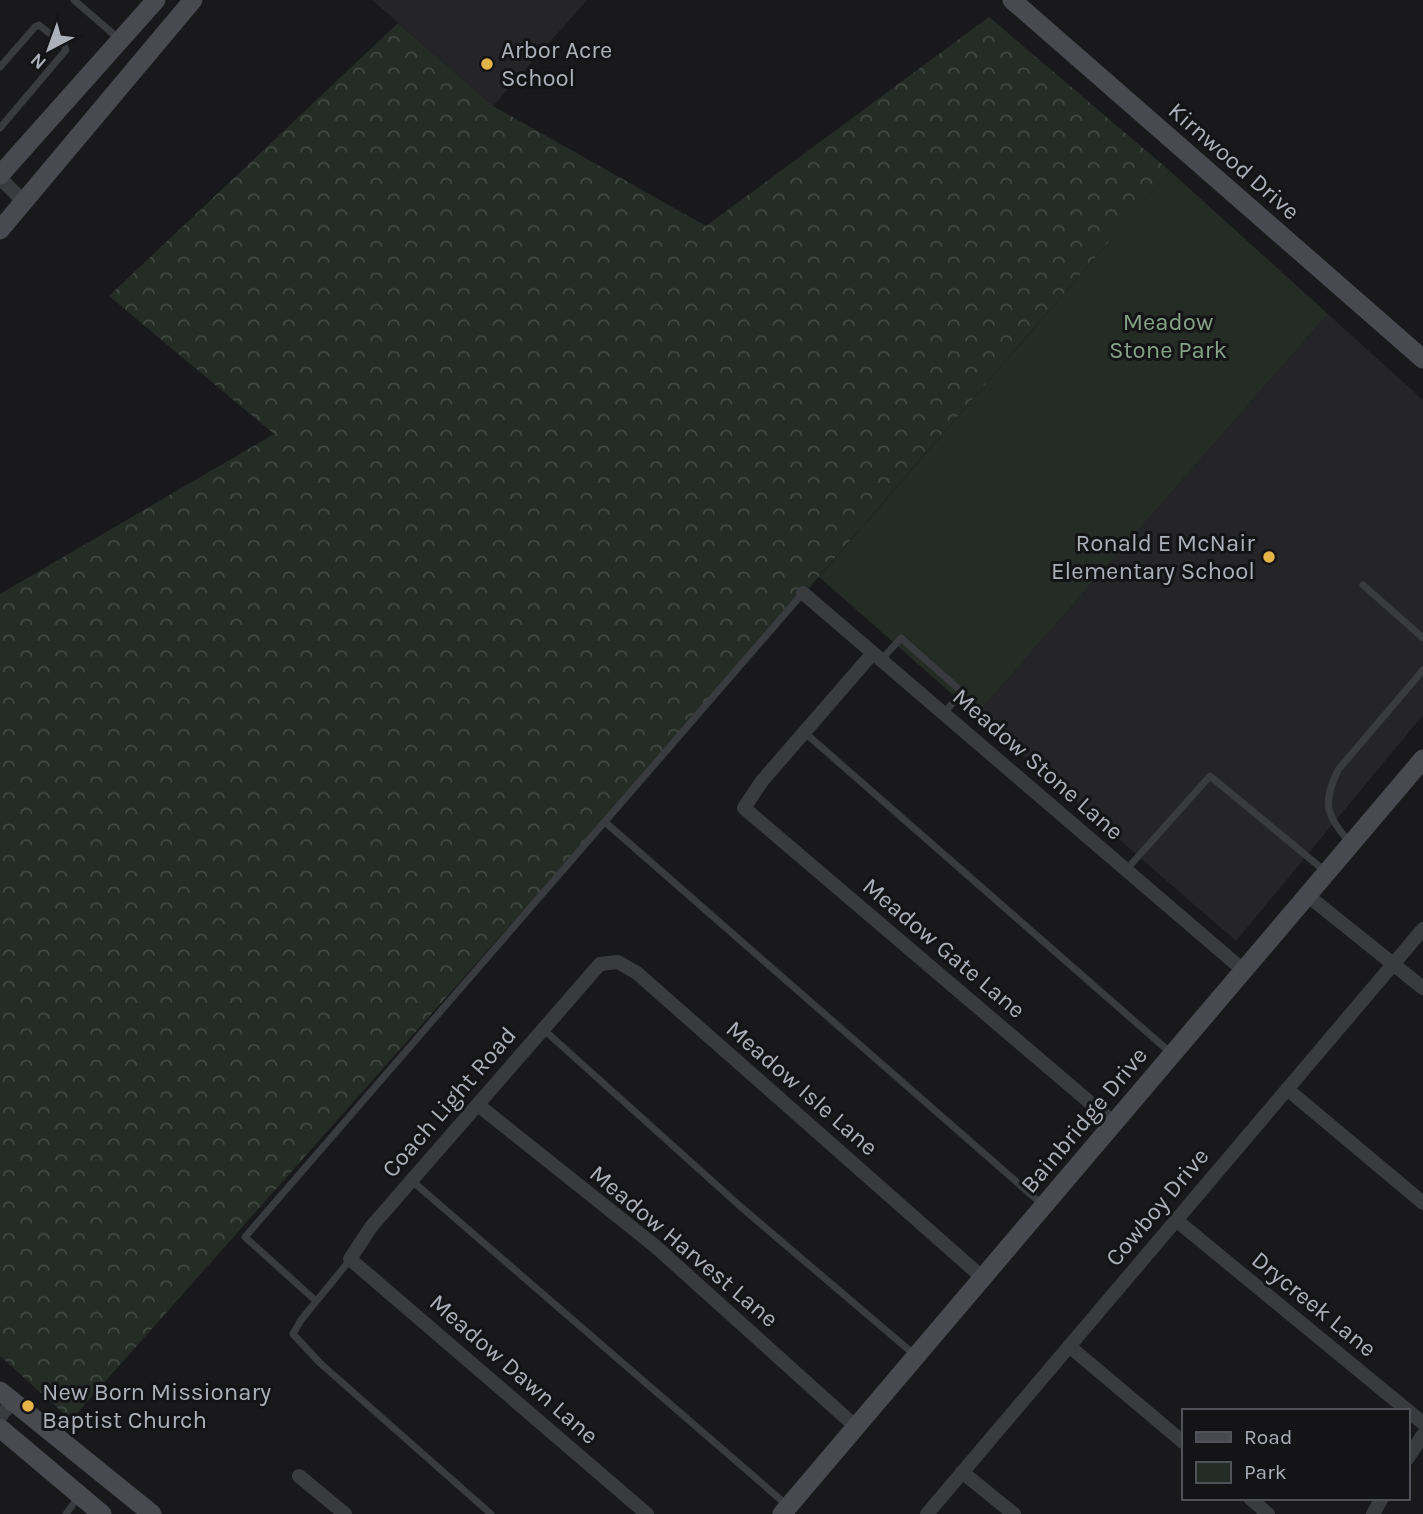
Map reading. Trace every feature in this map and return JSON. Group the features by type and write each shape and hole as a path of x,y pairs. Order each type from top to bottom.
{"street":[{"path":"24,202 0,177 156,0"},
{"path":"0,230 193,0"},
{"name":"Kirnwood Drive","path":"1012,0 1423,359"},
{"name":"Meadow Stone Lane","path":"803,593 1243,970"},
{"path":"804,732 877,657"},
{"name":"Meadow Gate Lane","path":"804,732 762,780 744,808 1114,1122"},
{"name":"Bainbridge Drive","path":"785,1510 1423,759"},
{"path":"1307,895 1423,988"},
{"name":"Cowboy Drive","path":"927,1514 1423,929"},
{"name":"Meadow Isle Lane","path":"585,978 600,964 618,962 637,973 983,1278"},
{"name":"Coach Light Road","path":"350,1259 371,1227 585,978"},
{"path":"1287,1089 1423,1203"},
{"name":"Meadow Harvest Lane","path":"478,1105 655,1246 856,1427"},
{"name":"Drycreek Lane","path":"1176,1220 1406,1409"},
{"name":"Meadow Dawn Lane","path":"350,1259 647,1514"},
{"path":"1069,1346 1182,1442"},
{"path":"0,1417 6,1396 152,1514"},
{"name":"Drycreek Lane","path":"1409,1411 1423,1423"},
{"path":"0,1427 102,1514"},
{"path":"1409,1456 1423,1435"},
{"path":"962,1472 1014,1514"},
{"path":"299,1476 345,1514"},
{"path":"1252,1500 1268,1514"}],"lane":[{"path":"74,0 120,40"},
{"path":"0,67 39,25 64,45 65,50 0,128"},
{"path":"1363,585 1423,638"},
{"path":"316,1301 246,1237 803,593"},
{"path":"877,657 901,639 911,647 962,692 943,714"},
{"path":"1350,844 1333,822 1326,803 1329,789 1338,770 1423,670"},
{"path":"804,732 1172,1054"},
{"path":"1126,870 1210,776 1326,873"},
{"path":"605,822 1044,1206"},
{"path":"542,1029 741,1207 916,1356"},
{"path":"411,1180 785,1510"},
{"path":"350,1259 293,1334 320,1363 491,1514"},
{"path":"66,1514 79,1495"}],"shaded area":[{"name":"Arbor Acre School","path":"372,0 587,0 493,106"},
{"name":"Ronald E McNair Elementary School","path":"1328,314 1423,400 1423,715 1236,941 976,715"}],"green space":[{"path":"989,17 1170,171 789,611 71,1420 0,1356 0,594 274,434 109,296 398,23 493,106 706,226"},
{"name":"Meadow Stone Park","path":"1170,171 1328,314 976,715 819,577"}],"place":[{"name":"Arbor Acre School","path":"487,64"},
{"name":"Ronald E McNair Elementary School","path":"1269,557"},
{"name":"New Born Missionary Baptist Church","path":"28,1406"}]}
